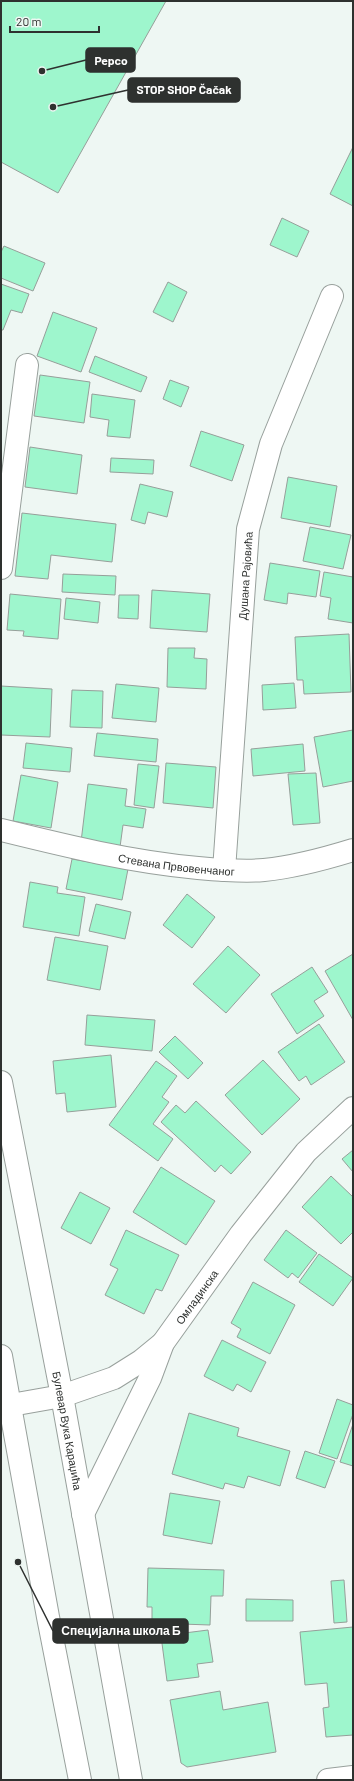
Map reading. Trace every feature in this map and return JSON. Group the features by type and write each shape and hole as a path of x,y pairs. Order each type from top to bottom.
{"street":[{"name":"Душана Рајовића","path":"224,870 248,529 271,444 332,296"},
{"path":"1,568 27,366"},
{"name":"Стевана Првовенчаног","path":"1,830 84,850 170,865 224,870 264,870 319,861 353,850"},
{"name":"Булевар Вука Караџића","path":"1,1082 62,1396 131,1780"},
{"name":"Омладинска","path":"83,1514 150,1378 163,1343 241,1234 306,1152 353,1108"},
{"path":"11,1405 62,1396 114,1378 163,1343"},
{"path":"1,1356 48,1617 80,1780"},
{"path":"328,1780 353,1777"}],"building":[{"path":"1,1 166,1 58,193 1,162"},
{"path":"353,147 353,206 330,194"},
{"path":"282,218 309,231 297,257 270,245"},
{"path":"4,246 45,263 33,291 1,278 1,252"},
{"path":"168,282 187,292 173,322 153,312"},
{"path":"1,284 29,294 22,313 11,310 3,330 1,330"},
{"path":"53,312 97,328 81,372 37,356"},
{"path":"95,356 147,377 141,392 89,372"},
{"path":"40,375 90,382 84,423 34,416"},
{"path":"170,380 189,387 181,407 163,399"},
{"path":"92,394 135,400 130,438 107,436 109,420 90,417"},
{"path":"201,431 244,445 232,481 190,466"},
{"path":"30,447 82,455 77,494 25,487"},
{"path":"111,458 154,460 153,474 110,472"},
{"path":"288,477 337,486 330,527 281,518"},
{"path":"140,484 173,492 167,517 148,512 145,524 131,520"},
{"path":"22,513 116,524 112,562 51,555 48,579 15,576"},
{"path":"310,527 351,535 343,569 303,561"},
{"path":"270,563 320,571 316,597 288,593 287,604 264,600"},
{"path":"324,572 353,577 353,623 328,619 331,598 320,596"},
{"path":"63,574 116,576 115,595 62,592"},
{"path":"152,590 210,594 207,632 150,628"},
{"path":"10,594 61,599 58,639 23,636 24,631 7,630"},
{"path":"119,595 139,595 138,619 118,618"},
{"path":"66,598 100,602 98,623 64,619"},
{"path":"349,634 351,692 304,694 303,680 297,680 295,637"},
{"path":"168,648 195,648 194,658 207,659 206,689 167,687"},
{"path":"294,683 296,708 263,710 262,685"},
{"path":"116,684 159,688 156,722 112,718"},
{"path":"1,686 52,689 50,737 1,735"},
{"path":"72,690 103,691 102,728 70,727"},
{"path":"353,730 353,781 323,787 314,737"},
{"path":"97,733 158,739 156,762 94,756"},
{"path":"26,743 72,748 70,772 23,768"},
{"path":"303,744 305,771 253,776 251,749"},
{"path":"166,763 216,767 213,808 163,803"},
{"path":"138,764 159,766 154,808 134,805"},
{"path":"316,773 320,823 293,825 288,774"},
{"path":"21,775 58,782 51,828 13,821"},
{"path":"88,784 127,789 125,806 146,809 143,828 123,825 120,847 81,842"},
{"path":"72,859 128,869 122,900 66,889"},
{"path":"30,882 58,887 57,893 85,897 79,936 23,927"},
{"path":"187,894 215,917 192,948 163,925"},
{"path":"96,904 131,912 125,939 89,931"},
{"path":"55,937 108,946 100,990 47,980"},
{"path":"228,946 260,975 226,1013 193,984"},
{"path":"353,954 353,1020 325,971"},
{"path":"312,967 328,992 314,1001 324,1016 297,1034 271,994"},
{"path":"87,1015 155,1020 152,1051 85,1045"},
{"path":"319,1024 345,1062 311,1085 306,1076 299,1081 278,1052"},
{"path":"175,1036 203,1063 188,1079 159,1052"},
{"path":"111,1055 116,1107 67,1112 65,1093 56,1094 53,1061"},
{"path":"263,1060 300,1099 262,1135 225,1095"},
{"path":"156,1061 177,1076 162,1097 169,1102 153,1124 173,1139 158,1161 109,1125"},
{"path":"196,1101 251,1152 231,1174 221,1165 215,1172 161,1122 176,1105 185,1113"},
{"path":"353,1150 353,1172 342,1159"},
{"path":"161,1167 215,1201 186,1245 133,1212"},
{"path":"331,1176 353,1197 353,1232 341,1244 302,1207"},
{"path":"80,1192 110,1208 91,1244 61,1228"},
{"path":"126,1230 179,1255 162,1291 156,1289 144,1314 105,1295 118,1269 110,1265"},
{"path":"286,1230 317,1253 298,1278 292,1273 288,1278 264,1260"},
{"path":"319,1254 353,1278 333,1306 299,1282"},
{"path":"253,1282 295,1305 270,1354 237,1337 241,1329 231,1323"},
{"path":"222,1340 266,1362 251,1392 237,1384 233,1391 204,1376"},
{"path":"337,1399 353,1405 353,1414 337,1459 319,1453"},
{"path":"189,1413 239,1428 237,1436 290,1451 280,1486 248,1476 244,1488 225,1483 223,1489 172,1474"},
{"path":"353,1424 353,1466 340,1462"},
{"path":"305,1451 335,1461 325,1488 296,1478"},
{"path":"170,1493 220,1501 212,1544 163,1535"},
{"path":"148,1568 224,1570 223,1596 211,1596 210,1625 152,1623 152,1607 147,1607"},
{"path":"344,1580 347,1622 334,1623 331,1581"},
{"path":"246,1599 293,1600 293,1621 246,1621"},
{"path":"353,1627 353,1735 326,1737 323,1708 329,1707 327,1683 305,1685 300,1632"},
{"path":"208,1630 213,1662 197,1664 199,1677 167,1681 161,1636"},
{"path":"220,1691 223,1710 268,1702 276,1752 187,1767 181,1763 170,1700"}],"place":[{"name":"Pepco","path":"42,71"},
{"name":"STOP SHOP Čačak","path":"53,107"},
{"name":"Специјална школа Б","path":"18,1562"}]}
